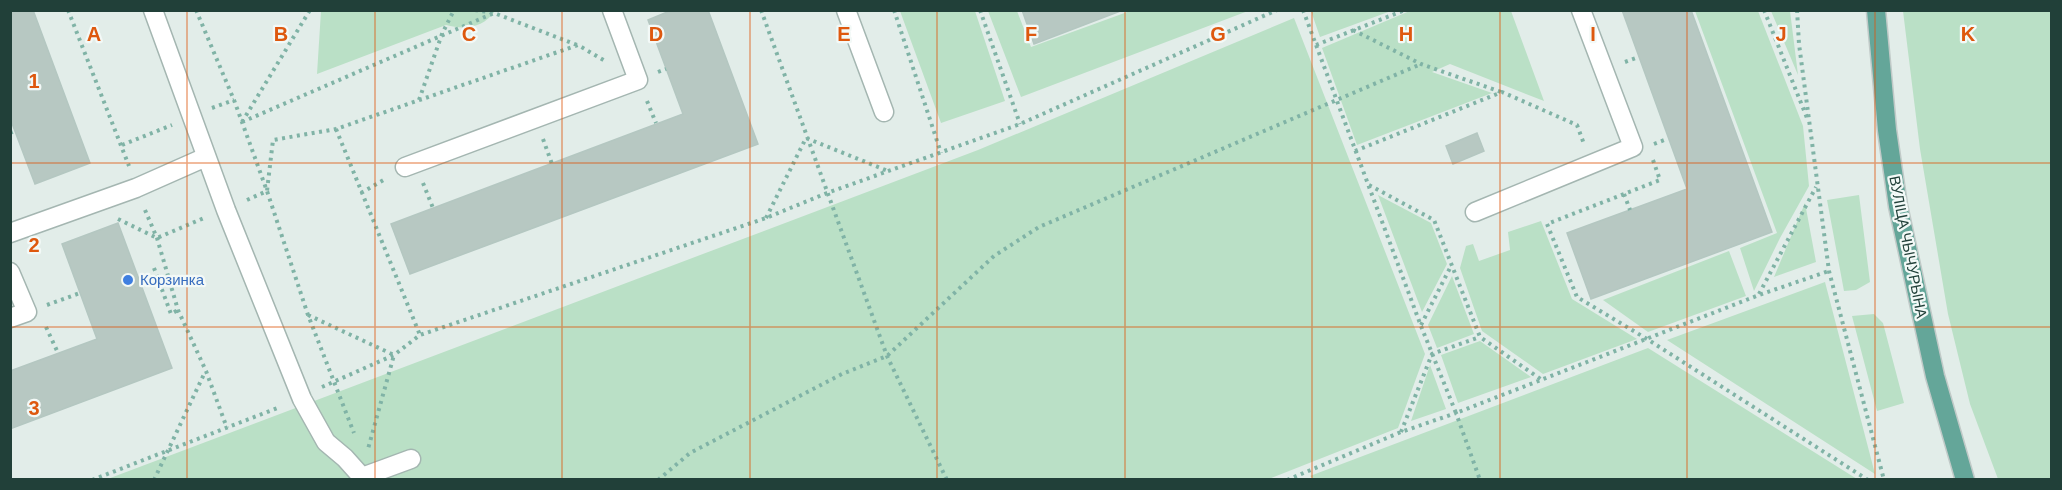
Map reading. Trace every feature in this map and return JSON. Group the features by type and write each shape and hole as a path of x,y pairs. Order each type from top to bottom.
{"main road":[{"name":"ВУЛІЦА ЧЫЧУРЫНА","path":"1876,10 1887,130 1898,206 1935,376 1965,480"}],"lane":[{"path":"153,10 226,210 302,399 326,441 362,477 411,459"},
{"path":"405,167 638,80 612,10"},
{"path":"846,10 884,112"},
{"path":"1475,212 1634,147 1581,10"},
{"path":"10,233 136,188 206,157"},
{"path":"10,272 27,312 10,318"}],"path":[{"path":"69,10 157,238 178,310 206,371 226,428"},
{"path":"196,10 242,122 308,315 333,380"},
{"path":"242,122 310,10"},
{"path":"418,101 442,34 454,10"},
{"path":"475,10 494,13 578,45 638,80"},
{"path":"761,10 886,356 947,480"},
{"path":"894,10 941,153"},
{"path":"980,10 1020,124"},
{"path":"92,480 302,399 333,380 394,355 420,335 766,218 827,193 1020,124 1276,10"},
{"path":"1303,10 1480,480"},
{"path":"1316,45 1405,10"},
{"path":"1764,10 1810,126"},
{"path":"1797,10 1816,186 1829,271 1884,480"},
{"path":"242,122 494,13"},
{"path":"1353,30 1421,64 1502,92 1577,125 1591,164"},
{"path":"267,191 273,140 336,129 578,45"},
{"path":"658,480 690,453 842,374 886,356 994,256 1039,227 1421,64"},
{"path":"1355,151 1502,92"},
{"path":"336,129 420,335"},
{"path":"806,138 889,171"},
{"path":"766,218 806,138"},
{"path":"1369,184 1434,220 1480,337 1542,380"},
{"path":"1759,295 1816,186"},
{"path":"109,215 157,238 267,191"},
{"path":"1630,210 1624,193 1547,224 1577,297 1868,480"},
{"path":"1421,326 1451,266"},
{"path":"154,268 171,314 178,310"},
{"path":"1287,480 1401,432 1456,413 1759,295 1829,271"},
{"path":"41,308 80,293"},
{"path":"308,315 394,355"},
{"path":"44,318 58,353"},
{"path":"37,330 46,327"},
{"path":"1401,432 1432,354 1480,337"},
{"path":"368,451 394,355"},
{"path":"154,480 206,371"}],"green space":[{"path":"321,10 495,11 479,24 467,27 446,25 317,74"},
{"path":"1311,10 1391,11 1320,37"},
{"path":"1412,10 1511,11 1544,101 1450,64 1432,72 1492,93 1357,145 1322,48"},
{"path":"900,11 975,11 1005,101 941,123"},
{"path":"988,11 1017,11 1031,47 1130,11 1248,11 1021,97"},
{"path":"1695,11 1758,11 1803,126 1809,186 1754,291 1740,248 1777,233"},
{"path":"1771,11 1790,11 1798,75"},
{"path":"1903,11 2051,11 2051,479 1998,479 1970,404 1948,314 1920,149"},
{"path":"1294,18 1425,354 1398,428 1269,479 105,480 978,150"},
{"path":"1378,195 1431,223 1447,264 1422,312"},
{"path":"1859,195 1870,282 1856,290 1844,291 1827,200"},
{"path":"1805,203 1816,262 1774,277"},
{"path":"1541,221 1572,299 1637,339 1543,374 1482,331 1460,268 1466,246 1473,244 1479,261 1510,250 1508,232"},
{"path":"1729,251 1746,296 1648,332 1603,300"},
{"path":"1452,276 1474,334 1437,348 1428,325"},
{"path":"1825,282 1875,474 1667,340"},
{"path":"1874,314 1883,323 1904,403 1877,411 1852,316"},
{"path":"1480,341 1531,377 1458,403 1441,355"},
{"path":"1648,348 1857,479 1315,480 1310,476"},
{"path":"1430,365 1446,409 1411,421"}],"building":[{"path":"10,10 33,10 90,163 35,184 10,118"},
{"path":"672,10 708,10 758,144 410,274 391,224 683,114 648,20"},
{"path":"1022,10 1123,10 1034,44"},
{"path":"1622,10 1691,10 1772,232 1591,299 1567,233 1687,189"},
{"path":"1477,133 1484,151 1453,164 1446,146"},
{"path":"118,223 172,368 10,429 10,371 97,339 62,244"}],"place":[{"name":"Корзинка","path":"128,280"}]}
